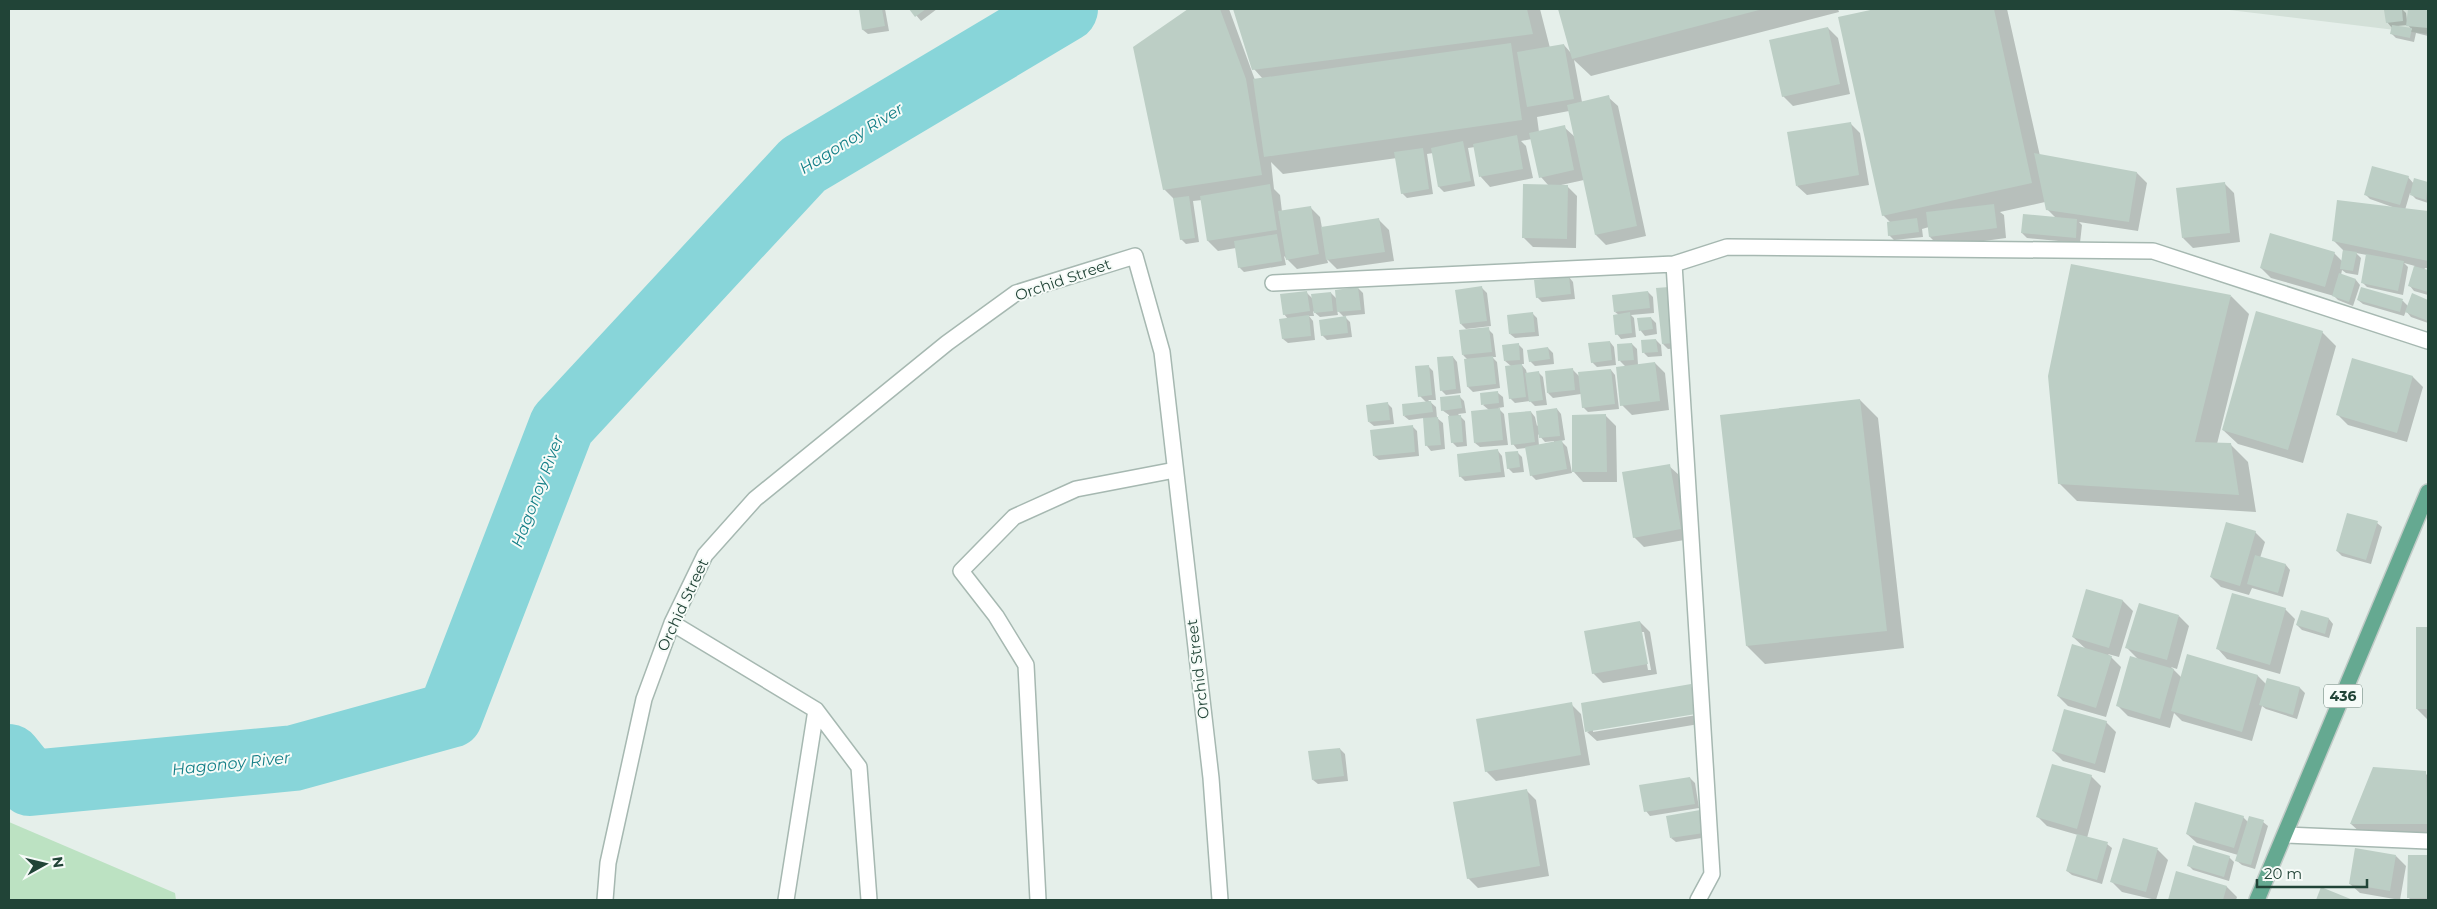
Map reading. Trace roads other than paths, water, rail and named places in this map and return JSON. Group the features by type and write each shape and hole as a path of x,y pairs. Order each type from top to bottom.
{"main road":[{"name":"436","path":"2257,900 2428,492"}],"street":[{"path":"1273,283 1674,264 1727,247 2153,251 2428,341"},
{"name":"Orchid Street","path":"605,900 608,863 644,699 672,623 705,555 755,499 947,343 1016,293 1135,256 1162,352 1210,778 1220,900"},
{"path":"1674,264 1712,874 1698,900"},
{"path":"1038,900 1026,665 996,616 961,571 1014,517 1076,489 1175,470"},
{"path":"672,623 816,710 859,766 869,900"},
{"path":"786,900 816,710"},
{"path":"2285,836 2428,841"}],"waterway":[{"name":"Hagonoy River","path":"9,757 30,783 294,758 450,715 562,425 803,165 1065,9"}]}
